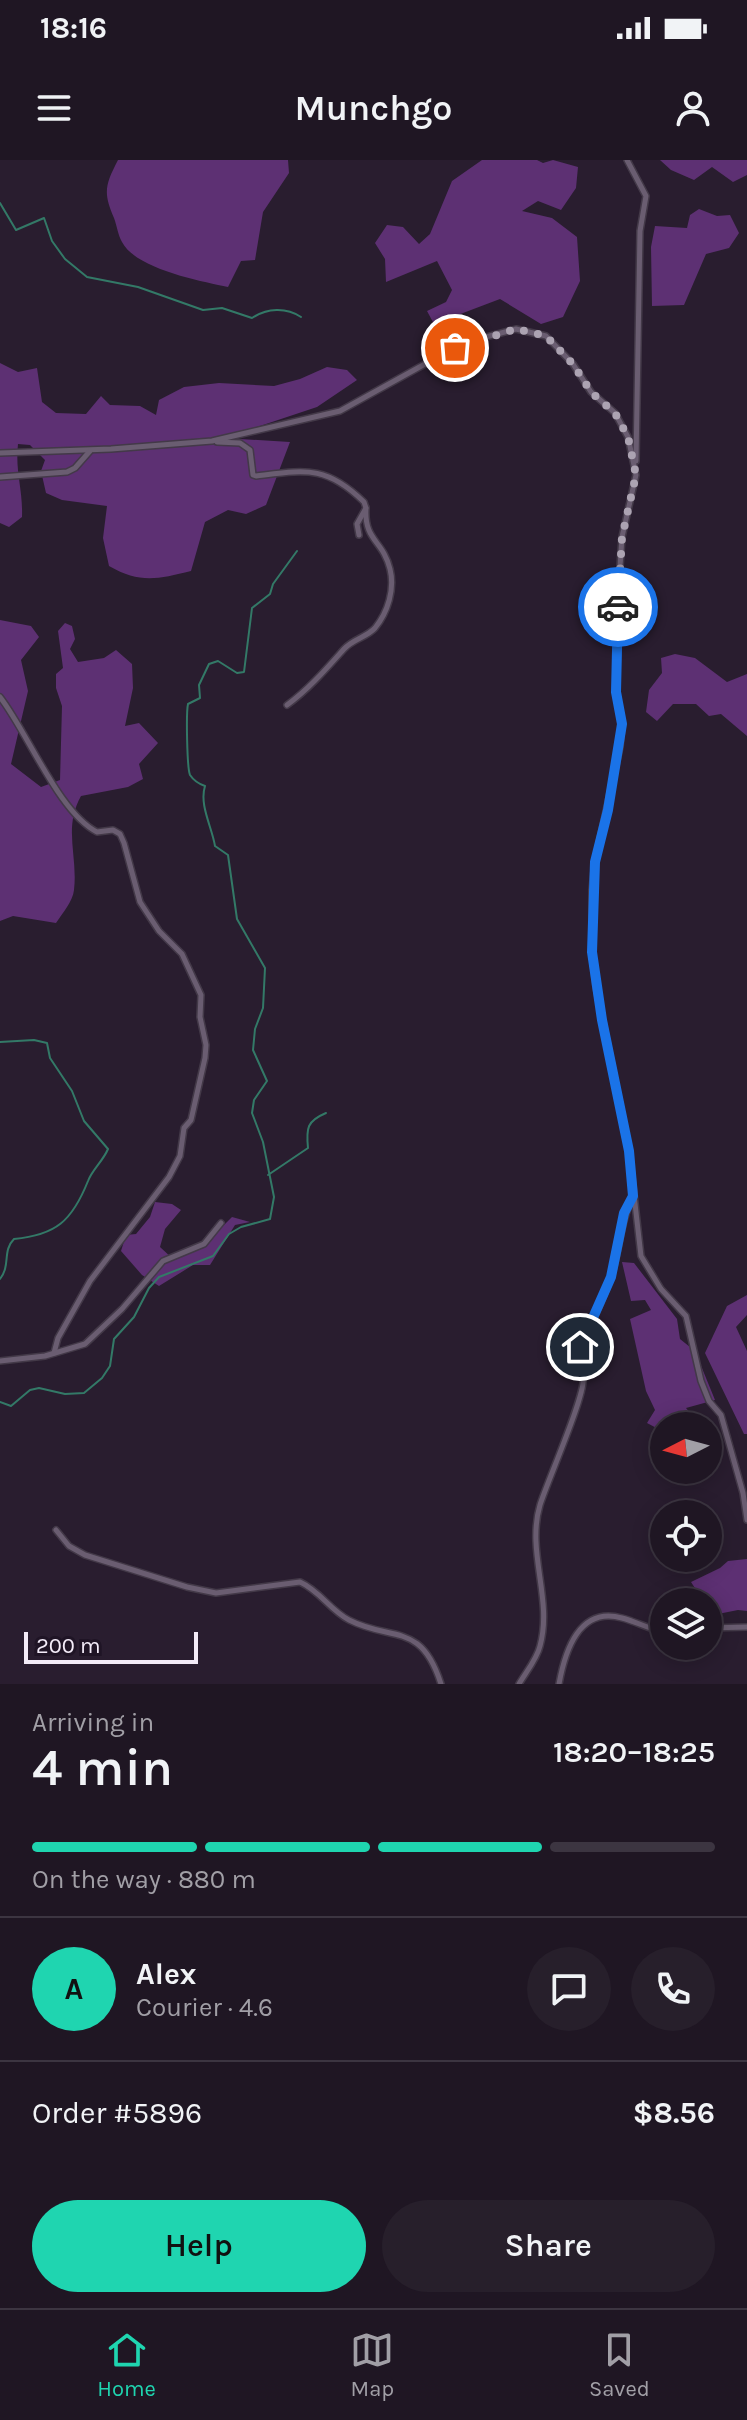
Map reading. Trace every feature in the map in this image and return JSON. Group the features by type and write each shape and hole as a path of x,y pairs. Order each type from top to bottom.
{"street":[{"path":"627,160 646,196 640,231 636,475 622,537 619,582 616,677 622,724 620,747 595,862 592,952 602,1020 627,1138 641,1256 661,1289 686,1316 701,1381 709,1401 721,1415 743,1493 747,1520"},
{"path":"0,453 212,441 340,411 463,343 524,330 546,336 573,364 591,392 615,413 628,437 636,475"},
{"path":"212,441 245,446 250,450 253,475 320,472 355,493 366,508 365,527 384,552 392,575 388,604 375,628 352,642 336,663 315,677 302,694 287,705"},
{"path":"0,477 67,472 75,468 90,450"},
{"path":"359,535 357,524 366,508"},
{"path":"0,697 16,717 70,811 97,832 113,830 120,834 136,877 140,902 159,931 182,954 201,995 200,1025 206,1045 195,1107 191,1120 184,1128 180,1156 169,1177 90,1281 58,1338 54,1353"},
{"path":"519,1684 540,1649 545,1620 534,1537 539,1507 568,1427 581,1402 584,1378 577,1366 580,1347 611,1277 624,1213 633,1196"},
{"path":"0,1361 31,1359 85,1344 122,1309 163,1261 204,1244 221,1223"},
{"path":"56,1530 69,1546 85,1555 187,1587 216,1593 300,1582 311,1586 338,1613 351,1621 399,1633 412,1640 427,1655 441,1684"},
{"path":"559,1684 571,1640 595,1617 609,1615 625,1618 650,1628"},
{"path":"722,1628 747,1627"}],"shaded area":[{"path":"118,160 288,160 289,173 263,212 255,260 241,261 228,287 154,267 129,251 119,236 107,195 110,176"},
{"path":"482,160 537,160 543,163 553,160 578,167 576,188 561,210 538,201 522,211 552,218 577,237 580,281 563,317 541,324 500,299 434,324 427,311 446,302 452,290 437,261 386,282 385,259 375,243 387,225 403,227 419,244 430,234 452,181"},
{"path":"660,160 747,160 747,175 733,182 712,167 694,180 671,170"},
{"path":"699,209 717,216 730,215 739,233 729,248 706,254 684,305 652,306 651,247 655,226 687,228 690,215"},
{"path":"0,363 18,372 37,368 42,402 56,413 86,414 101,396 110,405 140,406 156,415 159,400 184,387 219,383 274,386 327,367 347,370 357,380 317,407 224,438 290,442 266,505 246,514 228,510 205,522 191,571 140,578 109,566 103,538 107,506 62,500 46,493 41,471 45,460 30,445 18,444 22,517 9,527 0,523"},
{"path":"0,620 31,626 39,637 21,660 28,691 11,764 41,787 60,780 62,706 56,688 56,674 63,668 58,631 65,623 72,626 75,639 70,649 78,662 104,658 116,650 132,664 133,688 125,726 139,723 158,743 139,764 143,779 128,787 81,796 72,831 73,894 56,923 13,916 0,921"},
{"path":"675,654 695,658 727,682 747,674 747,736 721,714 709,716 696,704 673,704 657,721 646,712 649,690 662,673 661,658"},
{"path":"155,1202 172,1204 181,1210 165,1229 160,1247 173,1259 212,1237 232,1217 250,1222 235,1225 210,1265 193,1265 159,1286 142,1275 121,1251 126,1235 136,1234 150,1217"},
{"path":"622,1262 634,1263 677,1319 680,1339 695,1351 715,1400 686,1408 689,1412 654,1412 630,1319 651,1310 645,1300 631,1301"},
{"path":"747,1295 747,1315 736,1327 747,1351 747,1434 744,1434 705,1353 727,1306"},
{"path":"747,1559 747,1611 722,1613 722,1588 695,1588 691,1582 712,1572 722,1572 722,1566 728,1561"}],"waterway":[{"path":"0,203 16,230 44,218 52,241 65,259 87,277 138,287 203,310 222,308 252,318 264,312 283,310 301,317"},
{"path":"0,1402 11,1406 30,1390 39,1388 65,1394 84,1393 102,1378 110,1366 114,1339 134,1317 149,1288 159,1277 213,1256 229,1234 241,1227 270,1219 274,1197 263,1142 252,1113 254,1100 267,1081 253,1050 255,1029 263,1008 265,968 237,919 228,855 215,846 205,808 205,786 190,775 187,709 188,704 200,698 199,685 209,664 218,661 237,673 244,672 252,608 270,594 273,584 297,551"},
{"path":"0,1042 34,1040 47,1043 50,1058 72,1091 84,1121 108,1149 76,1206 61,1224 41,1234 14,1239 8,1248 0,1279"},
{"path":"268,1175 308,1148 309,1126 326,1113"}],"way so far":[{"path":"455,348 516,329 546,336 573,364 591,392 615,413 628,437 636,475 622,537 618,607"}],"route":[{"path":"580,1347 586,1340 611,1277 620,1246 624,1213 633,1196 629,1151 602,1020 592,952 595,862 608,810 622,724 616,692 618,607"}]}
